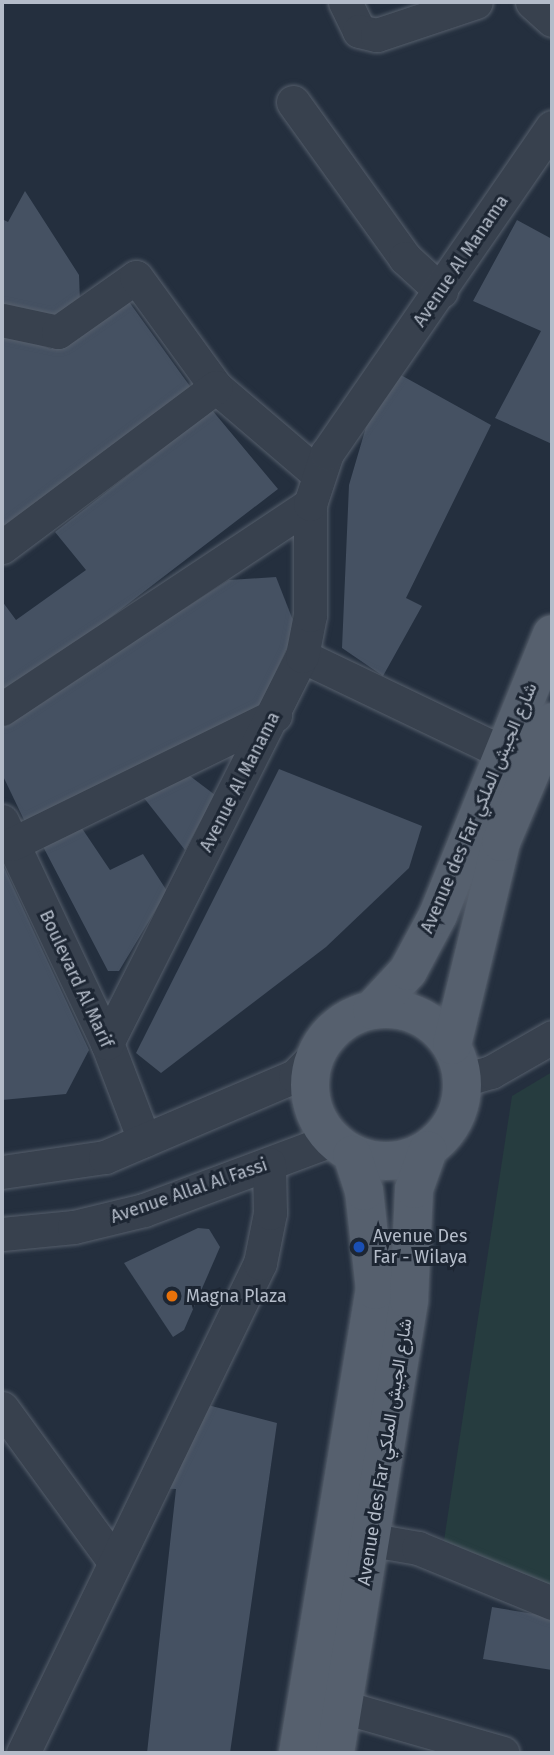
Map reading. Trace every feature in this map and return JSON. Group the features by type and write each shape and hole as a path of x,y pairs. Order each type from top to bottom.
{"main road":[{"name":"Avenue des Far شارع الجيش الملكي","path":"372,1010 408,971 439,915 502,752 552,634"},
{"name":"Avenue des Far شارع الجيش الملكي","path":"458,1063 501,842 552,722"},
{"path":"372,1010 422,1019 458,1063 448,1132 428,1150 390,1163 341,1147 310,1100 315,1055 348,1018 372,1010"},
{"name":"Avenue des Far شارع الجيش الملكي","path":"298,1753 375,1290 364,1191 341,1147"},
{"name":"Avenue des Far شارع الجيش الملكي","path":"335,1753 372,1540 409,1300 414,1189 428,1150"}],"street":[{"path":"345,2 359,31 377,35 476,2"},
{"path":"532,2 552,20"},
{"path":"293,103 405,258 441,291"},
{"name":"Avenue Al Manama","path":"107,1043 275,715 302,656 310,615 315,490 346,421 441,291 552,127"},
{"path":"2,320 58,332 136,277 216,387 315,490"},
{"path":"2,547 216,387"},
{"name":"Avenue Al Manama","path":"2,709 315,490"},
{"path":"302,656 502,752"},
{"path":"7,833 275,715"},
{"name":"Boulevard Al Marif","path":"7,833 107,1043 144,1140"},
{"path":"458,1063 491,1072 552,1037"},
{"path":"2,1172 105,1157 295,1076 315,1055"},
{"name":"Avenue Allal Al Fassi","path":"2,1234 74,1227 144,1210 269,1164 341,1147"},
{"path":"23,1753 112,1559 260,1263 270,1213 269,1164"},
{"path":"2,1408 112,1559"},
{"path":"372,1540 418,1548 552,1603"},
{"path":"343,1707 503,1753"}],"green space":[{"path":"552,1072 552,1605 441,1560 512,1096"}],"building":[{"path":"25,191 79,275 80,302 55,321 2,310 2,219 8,222"},
{"path":"517,220 552,239 552,444 495,418 541,331 473,301"},
{"path":"127,299 192,389 2,533 2,332 51,349"},
{"path":"399,374 491,425 406,598 422,606 383,676 342,648 349,485 366,427"},
{"path":"212,410 278,489 47,666 2,691 2,601 16,620 86,570 55,532"},
{"path":"276,577 296,628 259,709 26,824 2,774 2,725 229,580"},
{"path":"279,769 422,826 409,868 326,947 161,1073 136,1053"},
{"path":"190,776 215,795 185,850 144,798"},
{"path":"75,818 110,870 143,854 167,891 119,971 108,971 37,835"},
{"path":"2,863 89,1050 66,1094 2,1100"},
{"name":"Magna Plaza","path":"198,1228 209,1229 220,1247 184,1330 173,1337 124,1263"},
{"path":"200,1403 277,1423 230,1753 147,1753 176,1489 156,1488"},
{"path":"492,1607 552,1617 552,1670 483,1659"}],"place":[{"name":"Avenue Des Far - Wilaya","path":"359,1247"},
{"name":"Magna Plaza","path":"172,1296"}]}
